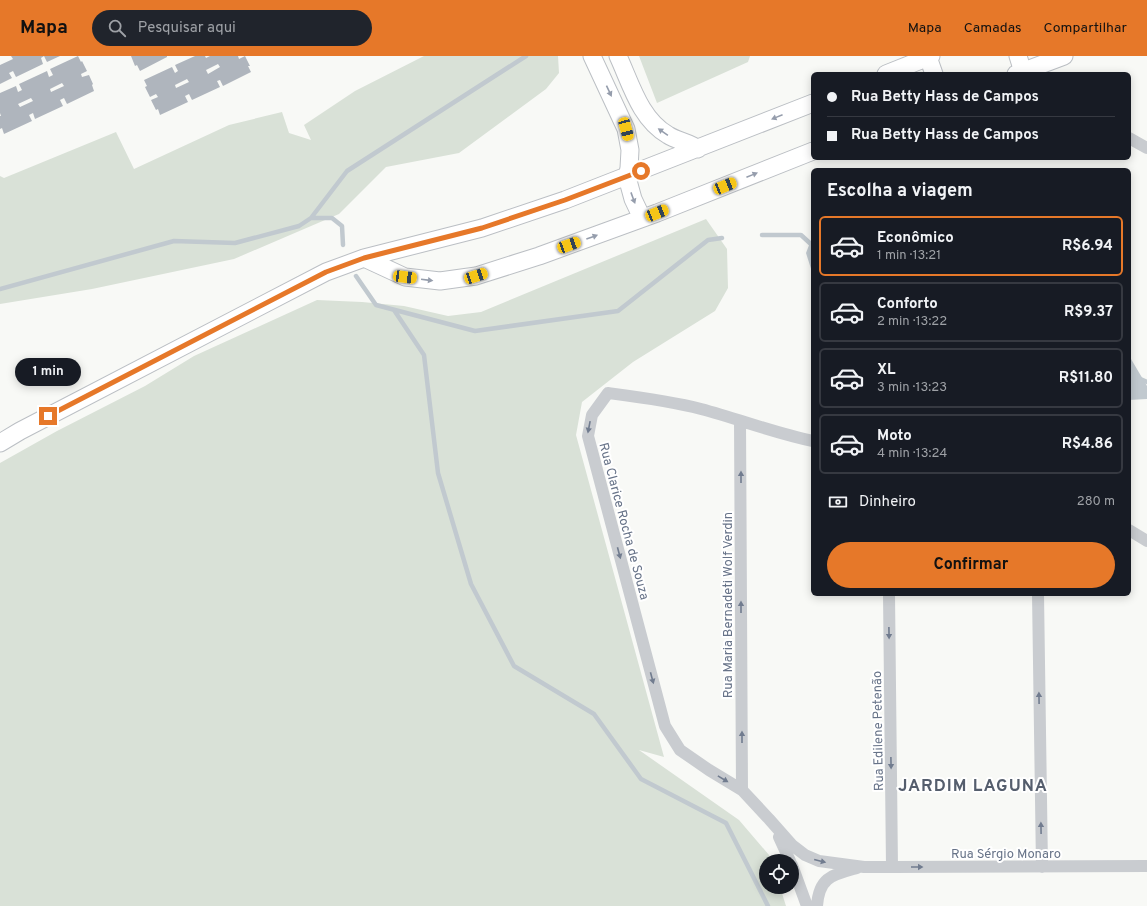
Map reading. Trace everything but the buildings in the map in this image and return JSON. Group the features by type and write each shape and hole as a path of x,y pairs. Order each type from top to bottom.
{"street":[{"path":"592,56 626,129 630,150 627,177 633,199 642,218"},
{"path":"618,56 643,111 650,121 668,136 698,148"},
{"path":"1019,67 1064,56"},
{"path":"891,72 929,57 933,72"},
{"path":"0,443 20,431 273,298 326,272 364,258 482,228 565,200 811,104"},
{"path":"1131,139 1147,148"},
{"path":"364,258 405,277 440,281 476,276 539,256 642,218 811,152"},
{"name":"Rua Clarice Rocha de Souza","path":"811,441 667,401 608,393 592,415 588,436 665,726 680,750 742,790 770,819 792,845 804,855 818,862 864,867"},
{"name":"Rua Maria Bernadeti Wolf Verdin","path":"740,421 742,790"},
{"path":"1131,531 1147,540"},
{"name":"Rua Edilene Petenão","path":"889,596 892,867"},
{"path":"1038,596 1042,867"},
{"name":"Rua Clarice Rocha de Souza","path":"770,819 787,854"},
{"name":"Rua Sérgio Monaro","path":"864,867 1147,866"},
{"path":"817,906 818,894 823,882 833,874 864,867"},
{"path":"799,884 807,906"}],"shaded area":[{"path":"424,56 558,56 559,73 546,89 459,153 386,167 339,214 234,259 92,289 0,304 0,176 4,178 116,132 134,169 229,125 282,112 289,133 311,140 304,125 355,91"},
{"path":"639,56 750,56 748,62 657,103"},
{"path":"706,219 727,249 728,288 715,311 633,362 582,402 576,435 664,757 639,750 739,820 768,854 759,854 759,894 782,894 786,906 0,906 0,463 57,431 145,386 194,356 317,300 404,306 448,316 481,312"},
{"path":"811,240 811,269 806,253"},
{"path":"1131,359 1147,386 1147,399 1131,400"}],"waterway":[{"path":"311,218 347,171 526,56"},
{"path":"0,289 174,241 235,243 299,226 311,218 332,218 342,226 343,245"},
{"path":"762,235 801,235 811,244"},
{"path":"356,276 376,305 475,331 618,311 708,240 722,238"},
{"path":"394,310 424,355 438,473 471,584 514,666 594,714 641,779 726,823 768,906"},
{"path":"1131,375 1147,382"}],"district":[{"name":"JARDIM LAGUNA","path":"973,785"}],"route":[{"path":"48,416 273,298 326,272 364,258 482,228 565,200 641,171"}]}
